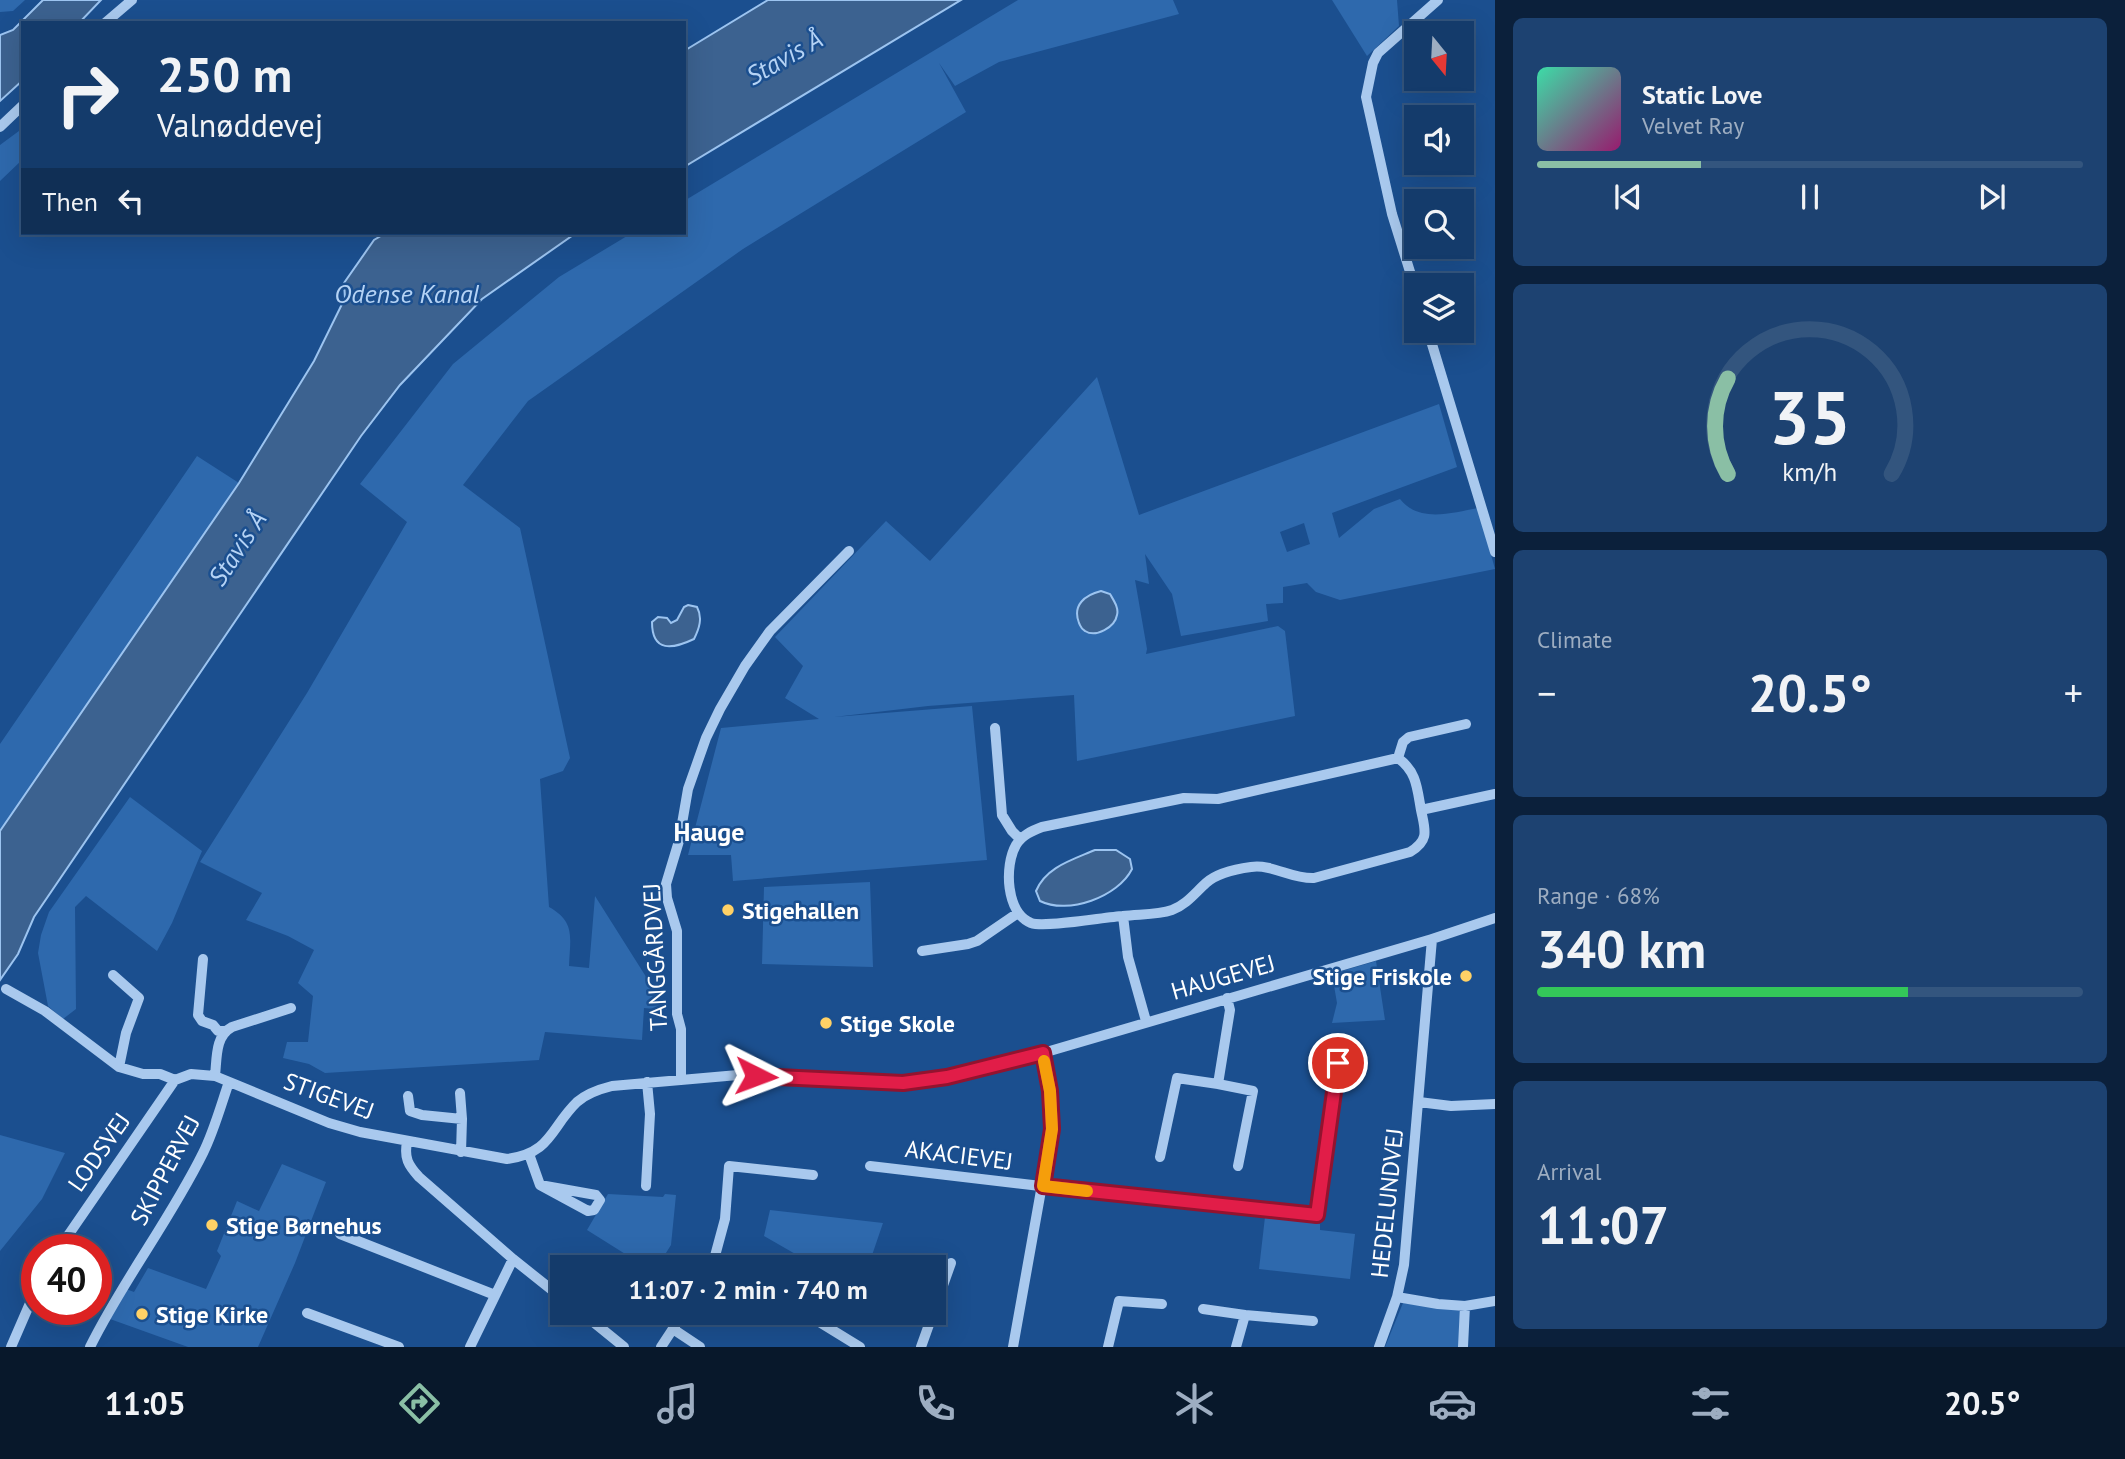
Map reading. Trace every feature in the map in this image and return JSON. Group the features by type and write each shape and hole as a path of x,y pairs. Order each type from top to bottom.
{"street":[{"path":"107,21 132,0"},
{"path":"1410,273 1392,214 1366,97 1373,63 1378,53 1438,0"},
{"path":"0,127 21,107"},
{"path":"1432,343 1495,552"},
{"name":"TANGGÅRDVEJ","path":"681,1080 681,1029 677,1014 677,931 667,898 666,884 679,841 688,789 706,738 745,666 770,631 849,551"},
{"path":"1398,758 1403,742 1409,737 1466,724"},
{"path":"995,728 1002,815 1018,842"},
{"path":"1398,758 1409,766 1414,775 1426,836 1420,846 1410,852 1314,878 1303,879 1273,869 1252,867 1221,874 1172,910 1035,924 1018,913 1013,899 1010,865 1018,842 1030,831 1184,798 1218,799 1251,786 1398,758"},
{"path":"1422,810 1495,794"},
{"path":"922,951 968,944 1018,913"},
{"path":"1123,916 1128,957 1146,1021"},
{"name":"HAUGEVEJ","path":"1043,1053 1495,918"},
{"name":"HEDELUNDVEJ","path":"1379,1347 1397,1297 1404,1265 1432,939"},
{"path":"203,960 198,1014 202,1021 214,1025 218,1031 291,1008"},
{"path":"113,975 139,998 126,1033 119,1067"},
{"name":"STIGEVEJ","path":"6,989 45,1011 119,1067 143,1074 160,1074 175,1080 191,1074 215,1076 328,1123 407,1142 507,1159 528,1154"},
{"path":"1217,1084 1230,1010 1227,998"},
{"path":"215,1076 219,1041 224,1031"},
{"path":"540,1185 596,1195 600,1200 594,1210 588,1211 540,1185 528,1154 545,1143 579,1100 612,1086 738,1075 903,1083 947,1077 1043,1053 1050,1091 1052,1129 1013,1347"},
{"name":"AKACIEVEJ","path":"870,1166 1317,1215 1338,1063"},
{"path":"1160,1157 1177,1078 1253,1091 1238,1166"},
{"name":"LODSVEJ","path":"69,1234 175,1080"},
{"name":"SKIPPERVEJ","path":"90,1347 125,1282 205,1150 229,1082"},
{"path":"646,1186 650,1114 647,1082"},
{"path":"460,1093 461,1152"},
{"path":"408,1096 410,1111 417,1114 462,1119"},
{"name":"HEDELUNDVEJ","path":"1419,1102 1451,1106 1495,1104"},
{"path":"407,1142 405,1155 409,1167 550,1288"},
{"path":"719,1255 729,1166 813,1175"},
{"path":"340,1234 495,1295"},
{"path":"470,1347 513,1259"},
{"path":"946,1276 951,1263"},
{"path":"1397,1297 1465,1306 1495,1301"},
{"path":"1108,1347 1119,1301 1163,1304"},
{"path":"1463,1347 1465,1306"},
{"path":"1203,1309 1313,1321"},
{"path":"307,1313 399,1347"},
{"path":"1236,1347 1245,1315"},
{"path":"11,1347 21,1324"},
{"path":"597,1325 624,1347"},
{"path":"661,1347 676,1325"},
{"path":"820,1325 843,1343 860,1347"},
{"path":"921,1347 929,1325"},
{"path":"673,1329 700,1347"},
{"path":"603,1347 612,1337"}],"shaded area":[{"path":"0,0 25,0 13,11 0,12"},
{"path":"1018,0 1173,0 1179,14 999,62 955,86 939,63 966,112 743,249 528,401 463,485 520,528 570,758 563,771 540,779 549,907 564,919 570,932 569,966 589,968 595,896 667,1010 644,1008 642,1040 545,1032 539,1060 325,1073 309,1064 283,1058 287,1042 308,1042 313,996 298,983 314,950 288,936 246,920 262,893 200,862 307,693 407,522 360,484 453,364 559,277 629,235 686,235 686,200"},
{"path":"1332,0 1397,0 1399,26 1367,56"},
{"path":"21,129 21,161 0,181 0,145"},
{"path":"1097,377 1139,515 1439,404 1457,467 1332,513 1339,538 1374,509 1400,499 1416,511 1426,514 1446,514 1478,508 1495,569 1340,600 1316,592 1307,583 1283,587 1283,603 1266,604 1268,621 1181,636 1172,594 1145,554 1149,584 1135,580 1146,654 1278,626 1285,631 1295,716 1077,761 1074,695 928,706 834,717 972,706 987,860 733,881 731,855 688,855 721,728 819,719 785,698 803,666 775,637 886,521 930,561","holes":["1304,523 1310,544 1287,552 1280,532"]},
{"path":"197,456 239,483 0,831 0,744"},
{"path":"130,797 202,851 172,923 157,951 86,896 75,907 76,1009 63,1019 48,1006 38,953 41,935 49,912"},
{"path":"870,882 873,967 762,964 764,887"},
{"path":"1376,961 1385,1020 1332,1023 1337,1003 1332,974"},
{"path":"0,1135 65,1153 42,1199 0,1251"},
{"path":"282,1164 326,1182 295,1263 258,1347 188,1347 112,1320 126,1289 134,1292 148,1268 206,1289 221,1256 217,1251 237,1201 259,1211"},
{"path":"608,1194 663,1197 665,1194 676,1195 671,1245 665,1255 627,1255 587,1230"},
{"path":"770,1210 883,1223 872,1255 797,1255 764,1236"},
{"path":"1265,1217 1320,1224 1320,1230 1355,1234 1350,1279 1259,1269"},
{"path":"1403,1303 1459,1310 1460,1347 1385,1347"}],"water":[{"path":"43,0 101,0 81,21 22,21"},
{"name":"Stavis Å","path":"768,0 961,0 686,166 686,50"},
{"path":"21,22 21,82 0,101 0,35 13,30"},
{"name":"Odense Kanal","path":"383,235 573,235 482,299 400,385 361,436 34,917 18,954 0,980 0,831 239,483 314,361 345,298 344,283 374,240"},
{"path":"1101,591 1110,594 1117,607 1116,619 1104,630 1089,633 1081,628 1077,611 1085,598"},
{"path":"688,605 697,607 700,615 694,639 679,645 660,644 653,632 652,622 658,617 667,618 671,623 677,620"},
{"path":"1095,850 1116,850 1130,859 1132,869 1116,888 1091,901 1078,904 1051,905 1040,901 1036,891 1046,876 1061,865"}],"slow traffic":[{"path":"1044,1061 1050,1091 1052,1129 1043,1186 1087,1191"}],"place":[{"name":"Stigehallen","path":"728,910"},
{"name":"Stige Friskole","path":"1466,976"},
{"name":"Stige Skole","path":"826,1023"},
{"name":"Stige Børnehus","path":"212,1225"},
{"name":"Stige Kirke","path":"142,1314"}],"district":[{"name":"Hauge","path":"709,831"}],"route":[{"path":"756,1076 903,1083 972,1072 1043,1053 1050,1091 1052,1129 1043,1186 1317,1215 1338,1063"}]}
